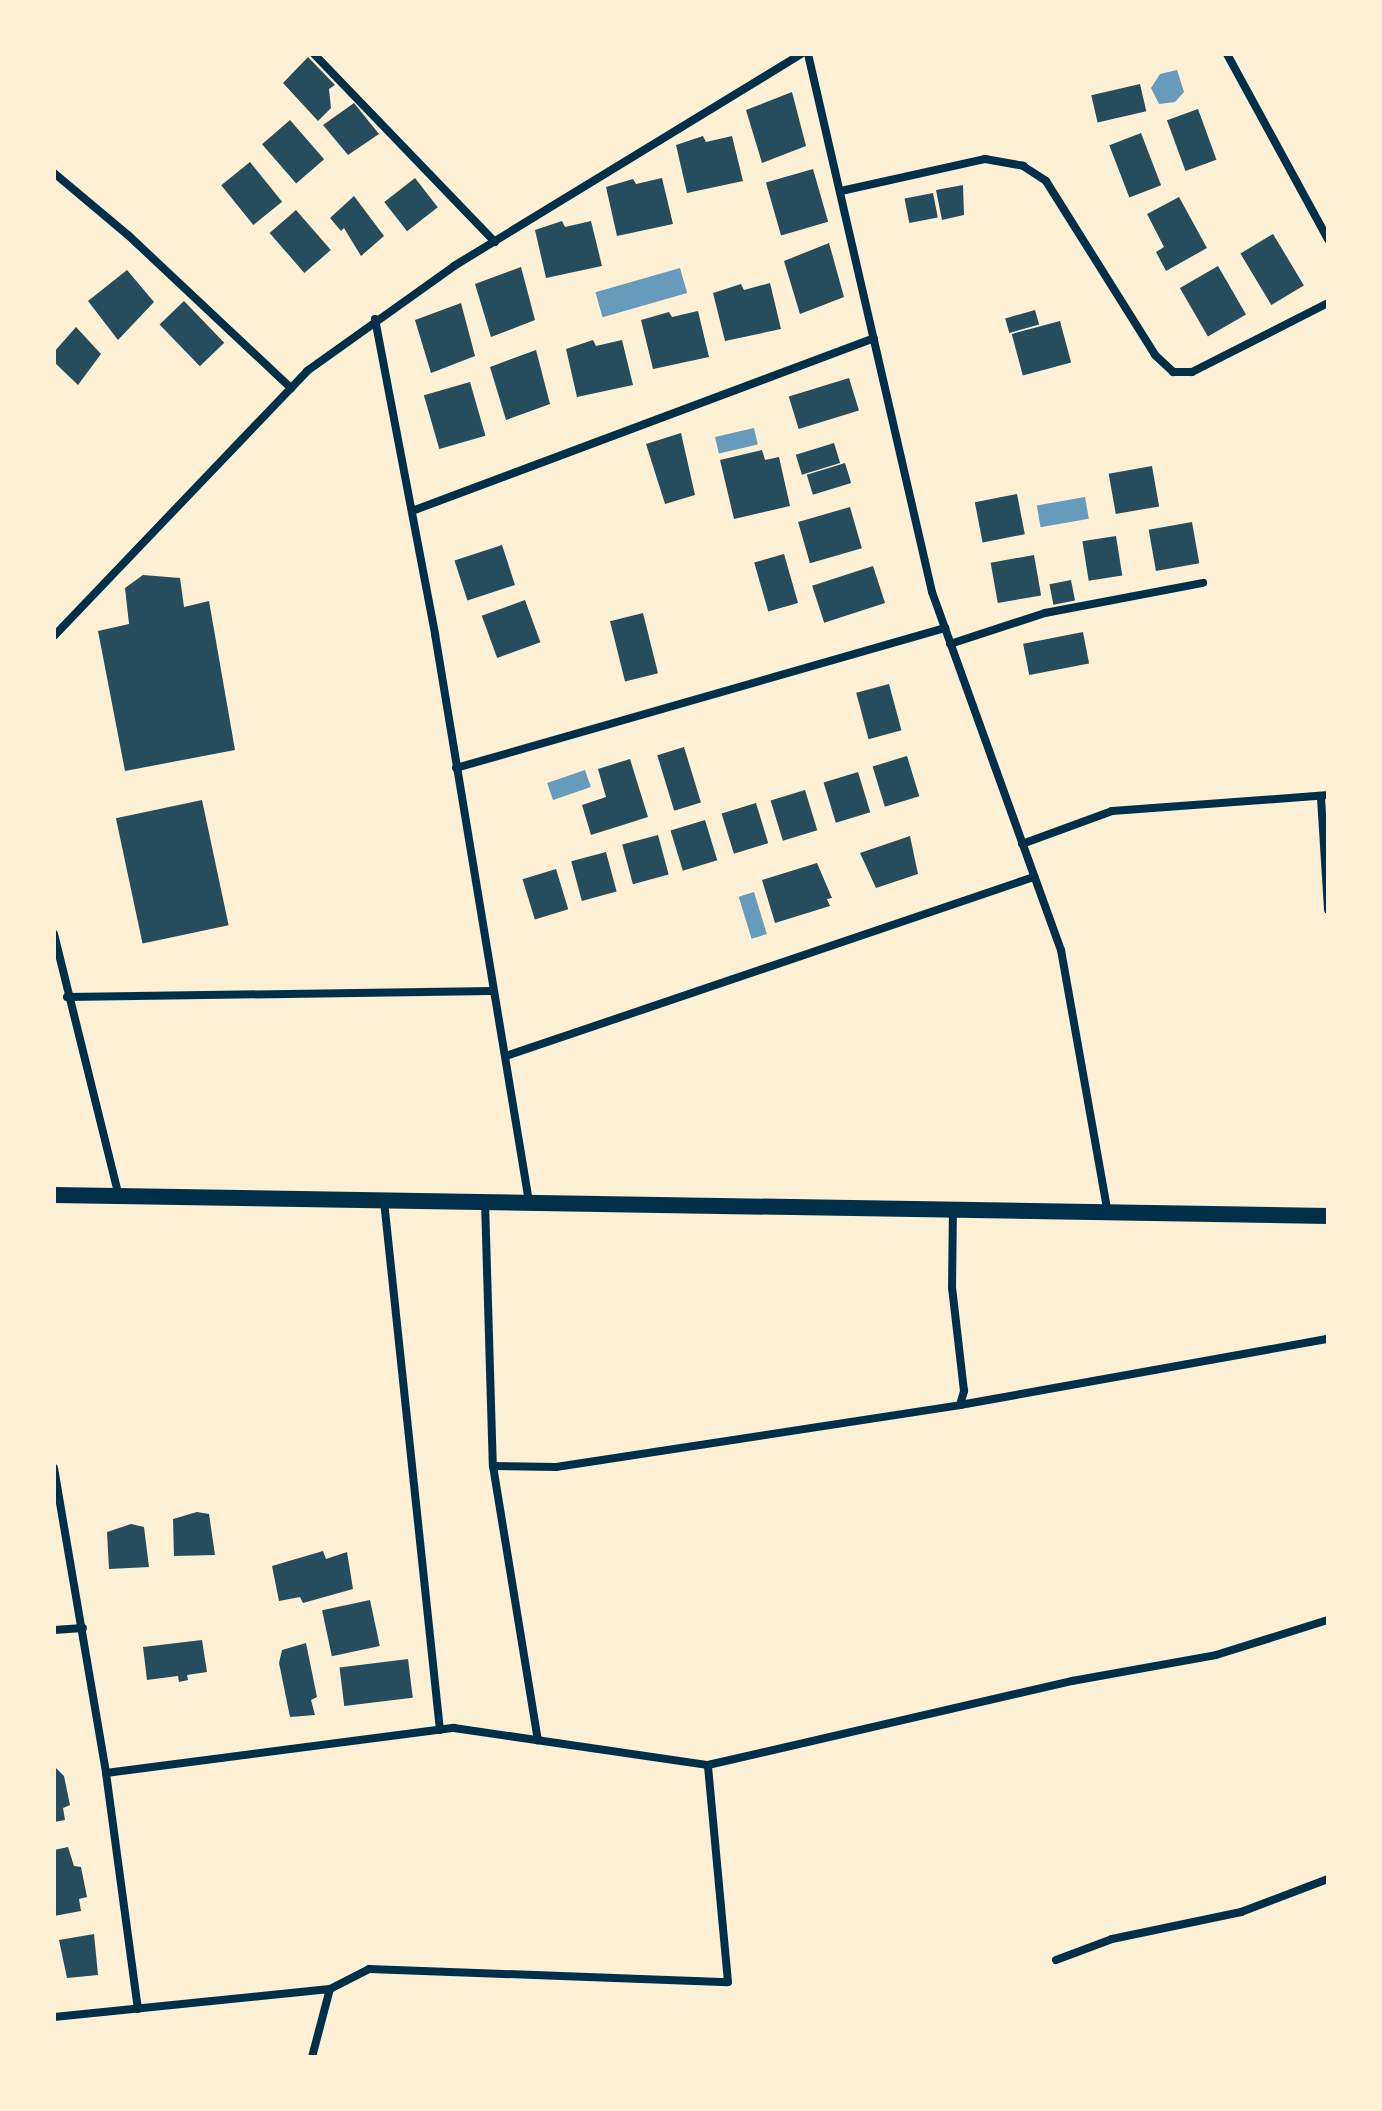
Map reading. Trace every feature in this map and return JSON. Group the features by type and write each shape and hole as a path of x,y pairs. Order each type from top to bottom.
{"main road":[{"path":"54,1195 1328,1216"}],"street":[{"path":"314,54 495,242"},
{"path":"54,636 291,388 375,319 801,54"},
{"path":"808,54 945,628 1061,950 1109,1214"},
{"path":"1227,54 1328,239"},
{"path":"841,191 985,159 1023,166 1046,181 1155,355 1173,372 1192,372 1328,303"},
{"path":"54,173 128,235 291,388"},
{"path":"375,319 412,511 529,1202"},
{"path":"412,511 874,338"},
{"path":"950,644 1045,613 1203,583"},
{"path":"456,768 945,628"},
{"path":"1022,844 1112,811 1324,796 1328,910"},
{"path":"506,1056 1034,877"},
{"path":"54,934 67,997 119,1196"},
{"path":"67,997 492,991"},
{"path":"384,1200 440,1730"},
{"path":"485,1201 493,1466 538,1740"},
{"path":"953,1211 952,1288 964,1391 960,1405"},
{"path":"493,1466 556,1467 960,1405 1328,1339"},
{"path":"54,1468 106,1773 138,2009"},
{"path":"106,1773 440,1730 538,1740 708,1765 1072,1681 1216,1655 1328,1620"},
{"path":"54,1630 83,1628"},
{"path":"54,2017 330,1989 369,1969 728,1982 708,1765"},
{"path":"1056,1960 1112,1939 1241,1912 1328,1879"},
{"path":"312,2057 330,1989"}],"water":[{"path":"1177,70 1184,92 1175,102 1159,104 1151,88 1160,74"},
{"path":"680,268 687,293 603,317 595,292"},
{"path":"754,428 758,445 719,454 715,437"},
{"path":"1085,497 1089,519 1041,527 1037,506"},
{"path":"585,770 591,787 553,800 547,783"},
{"path":"754,892 767,934 752,939 739,897"}],"building":[{"path":"308,57 335,85 329,89 331,108 318,121 283,83"},
{"path":"1140,84 1146,111 1098,123 1091,95"},
{"path":"792,92 806,146 762,163 746,110"},
{"path":"354,103 379,134 348,155 323,125"},
{"path":"1198,109 1216,160 1185,171 1167,120"},
{"path":"290,120 324,159 296,184 262,144"},
{"path":"1141,133 1161,185 1129,197 1109,145"},
{"path":"703,136 706,142 732,136 743,181 687,193 676,145"},
{"path":"250,162 282,202 253,225 221,185"},
{"path":"813,169 828,222 781,235 766,183"},
{"path":"415,178 438,207 407,231 384,202"},
{"path":"662,178 673,224 617,236 606,187 633,179 636,184"},
{"path":"963,185 964,215 942,220 936,190"},
{"path":"933,193 938,218 909,223 905,199"},
{"path":"354,196 384,236 361,256 344,228 341,231 330,218"},
{"path":"1179,197 1207,248 1166,271 1156,252 1164,247 1147,214"},
{"path":"296,210 331,250 304,273 270,233"},
{"path":"562,221 565,227 591,221 602,266 546,278 535,230"},
{"path":"1273,234 1304,285 1271,305 1240,254"},
{"path":"829,243 844,297 800,314 784,261"},
{"path":"1218,266 1246,314 1208,336 1180,288"},
{"path":"521,267 535,320 491,337 475,284"},
{"path":"127,270 154,302 118,340 88,301"},
{"path":"770,283 781,329 725,341 713,293 741,284 744,290"},
{"path":"184,301 224,343 200,366 160,325"},
{"path":"461,303 475,356 431,373 415,320"},
{"path":"1035,310 1039,324 1009,333 1005,319"},
{"path":"698,311 709,357 653,369 641,320 669,312 672,317"},
{"path":"1060,321 1071,363 1023,375 1012,334"},
{"path":"76,327 101,354 78,385 54,362 54,352"},
{"path":"593,340 596,346 622,340 633,385 577,397 566,349"},
{"path":"536,350 550,404 506,420 490,367"},
{"path":"849,378 859,411 799,429 789,396"},
{"path":"470,382 485,436 439,449 424,395"},
{"path":"681,433 695,495 665,504 646,444"},
{"path":"834,443 840,463 802,475 796,455"},
{"path":"762,450 765,460 779,457 790,506 734,519 720,460"},
{"path":"845,463 851,483 813,495 807,475"},
{"path":"1152,466 1159,506 1116,514 1109,474"},
{"path":"1017,494 1025,534 983,542 975,502"},
{"path":"850,507 862,548 810,563 798,522"},
{"path":"1192,522 1199,563 1156,571 1149,530"},
{"path":"1116,536 1122,576 1089,581 1082,541"},
{"path":"502,545 515,585 467,600 454,560"},
{"path":"784,554 798,603 768,612 754,563"},
{"path":"1034,555 1041,595 998,603 991,563"},
{"path":"873,566 885,603 824,623 812,586"},
{"path":"143,575 180,578 184,607 209,601 235,750 125,771 98,631 129,624 125,588"},
{"path":"1071,580 1075,601 1053,605 1049,584"},
{"path":"525,600 540,642 497,658 482,616"},
{"path":"643,613 658,673 625,681 610,621"},
{"path":"1083,632 1089,663 1029,675 1023,644"},
{"path":"889,684 901,730 869,739 856,693"},
{"path":"684,747 701,802 674,811 657,755"},
{"path":"907,756 919,796 885,807 873,767"},
{"path":"630,759 648,817 591,835 582,805 606,797 598,769"},
{"path":"858,772 870,812 836,823 824,783"},
{"path":"805,790 817,830 783,841 771,801"},
{"path":"202,800 229,925 143,943 116,818"},
{"path":"756,803 768,843 734,854 722,814"},
{"path":"705,820 717,860 683,871 671,831"},
{"path":"658,835 669,875 633,884 622,845"},
{"path":"910,836 918,874 876,888 860,853"},
{"path":"606,852 617,892 582,901 571,861"},
{"path":"817,863 832,898 827,899 830,906 775,923 762,880"},
{"path":"556,869 568,909 535,919 523,879"},
{"path":"197,1512 209,1514 215,1555 174,1556 173,1519"},
{"path":"131,1524 144,1527 149,1567 109,1569 107,1532"},
{"path":"323,1551 326,1559 347,1552 353,1589 303,1603 300,1597 279,1601 272,1566"},
{"path":"370,1600 380,1646 332,1656 322,1610"},
{"path":"202,1640 207,1672 187,1675 188,1680 179,1682 178,1676 147,1680 143,1647"},
{"path":"306,1643 317,1697 311,1700 315,1715 290,1717 279,1663 282,1650"},
{"path":"408,1659 413,1698 344,1706 340,1667"},
{"path":"54,1766 64,1776 70,1805 63,1808 65,1820 54,1822"},
{"path":"68,1847 74,1866 81,1867 87,1897 79,1899 81,1911 54,1916 54,1850"},
{"path":"94,1934 98,1975 67,1978 59,1940"}]}
